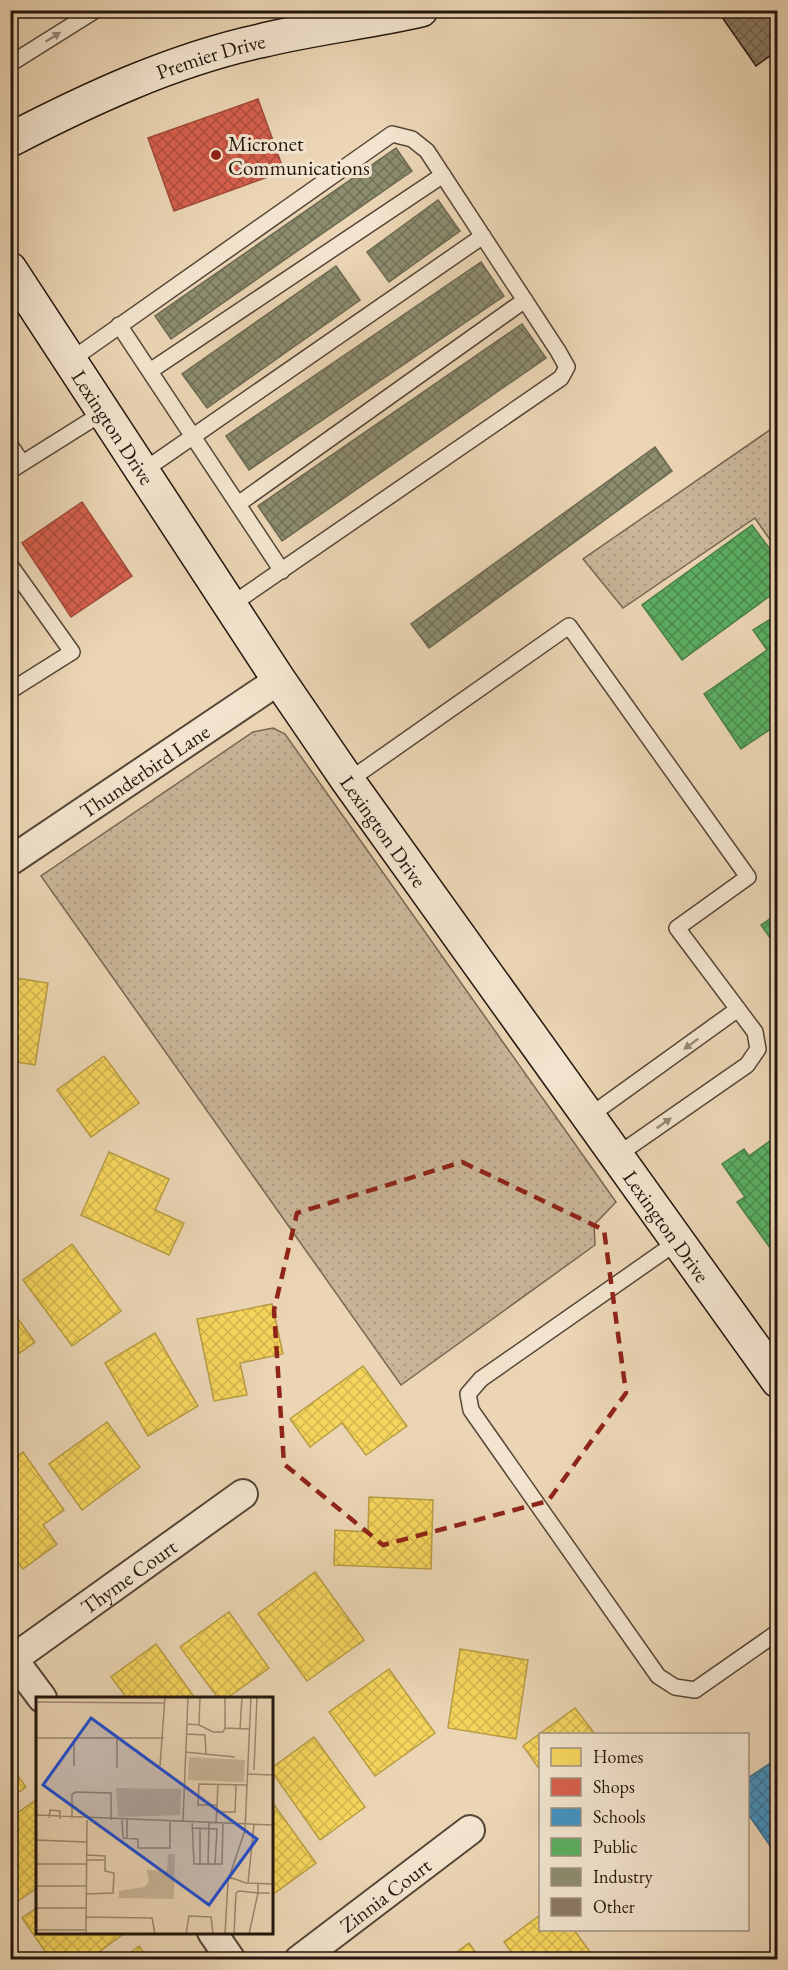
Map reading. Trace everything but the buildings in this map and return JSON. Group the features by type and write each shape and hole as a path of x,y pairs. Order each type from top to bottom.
{"street":[{"name":"Premier Drive","path":"10,140 54,117 193,59 259,41 421,10"},
{"name":"Lexington Drive","path":"10,268 279,680 348,781 777,1381"},
{"name":"Thunderbird Lane","path":"10,861 279,680"},
{"name":"Thyme Court","path":"12,1657 243,1494"},
{"path":"12,1657 41,1697"},
{"name":"Zinnia Court","path":"299,1959 470,1830"},
{"path":"213,1934 231,1959"}],"lane":[{"path":"10,64 96,10"},
{"path":"71,360 392,134 412,139 427,151 525,300 567,367 561,378 231,605"},
{"path":"150,371 442,175"},
{"path":"143,471 483,236"},
{"path":"238,504 525,300"},
{"path":"119,325 282,571"},
{"path":"10,445 16,467 104,412"},
{"path":"10,565 72,652 10,691"},
{"path":"348,781 569,626 748,877 677,928 755,1032 758,1049 747,1065 616,1156"},
{"path":"588,1117 738,1009"},
{"path":"677,1242 481,1379 468,1394 471,1410 658,1676 675,1687 695,1690 777,1632"}],"highlighted area":[{"path":"462,1162 604,1230 626,1393 548,1501 383,1545 284,1464 274,1310 297,1213"}],"shaded area":[{"path":"777,425 777,550 755,518 623,608 583,559"},
{"path":"273,728 285,734 616,1202 594,1225 595,1245 401,1385 41,876 253,732"}],"place":[{"name":"Micronet Communications","path":"216,155"}]}
